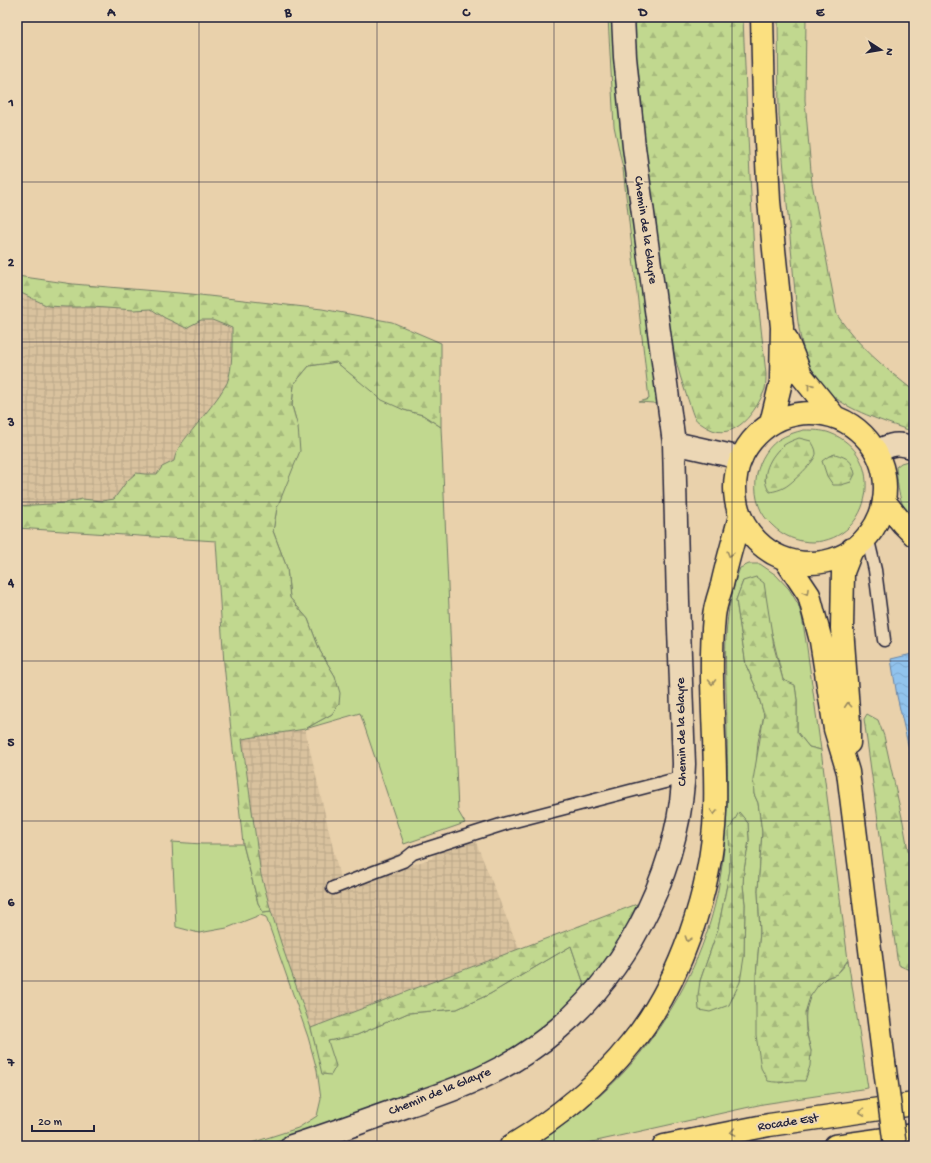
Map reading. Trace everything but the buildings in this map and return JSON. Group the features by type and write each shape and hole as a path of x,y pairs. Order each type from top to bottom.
{"main road":[{"path":"762,17 764,104 769,200 782,328 781,382 771,423"},
{"path":"782,328 801,375 834,416"},
{"path":"860,543 831,560 808,563 785,559 766,549 751,534 740,516 735,497 735,477 741,458 753,438 771,423 791,415 813,412 834,416 851,424 865,437 876,452 882,468 885,484 884,501 878,520 860,543 843,572 842,628 849,723 848,772 895,1146"},
{"path":"884,501 914,535"},
{"path":"511,1146 535,1132 573,1102 603,1075 630,1044 651,1016 686,945 700,902 710,857 715,812 712,650 714,614 740,516"},
{"path":"785,559 809,595 821,641 835,728 848,772"},
{"name":"Rocade Est","path":"664,1146 769,1125 914,1104"},
{"path":"835,1146 914,1135"}],"street":[{"name":"Chemin de la Glayre","path":"292,1146 436,1096 487,1075 542,1042 576,1012 604,981 635,936 658,886 674,835 682,800 684,777 674,443 634,147 625,57 623,17"},
{"path":"674,443 741,458"},
{"path":"876,452 895,444 914,448"}],"lane":[{"path":"860,543 875,570 884,640"},
{"path":"333,888 403,861 413,853 507,823 684,777"}],"shaded area":[{"path":"17,276 73,284 242,300 216,541 17,528"},
{"path":"305,729 340,878 406,850 411,865 433,858 432,857 436,852 475,840 519,949 311,1028 282,946 261,875 242,739"}],"green space":[{"path":"608,17 614,17 660,405 639,402 649,399 623,169 614,126"},
{"path":"632,17 743,17 755,273 766,381 765,389 751,415 736,428 727,431 718,431 708,428 698,422 694,417 680,377 676,360 668,325 643,136 636,77"},
{"path":"778,17 806,17 805,100 812,183 837,315 863,347 882,365 914,391 914,432 867,415 848,406 832,395 819,382 809,364 802,342 797,314 779,115"},
{"path":"17,276 73,284 191,294 322,309 392,322 441,343 441,427 423,415 404,410 382,400 336,362 309,366 294,384 292,406 298,427 300,451 277,508 273,531 287,568 290,598 308,619 320,651 335,676 340,693 339,704 332,714 305,729 242,739 261,875 271,911 263,912 258,903 243,844 224,664 216,541 17,528 17,506 66,503 82,499 102,501 114,499 127,481 136,473 157,474 162,467 174,461 182,443 216,401 227,383 231,363 232,328 212,320 201,320 186,328 165,318 151,309 134,310 48,306 17,291"},
{"path":"336,362 357,379 404,410 423,415 441,427 458,811 465,823 404,844 360,713 305,729 332,714 335,676 320,651 308,619 290,598 287,568 273,531 277,508 285,485 298,427 292,406 294,384 309,366"},
{"path":"804,430 827,432 848,444 860,459 865,476 865,495 860,512 849,527 833,538 813,542 796,540 776,529 764,516 756,493 758,469 769,448 781,438","holes":["779,449 812,461 793,481 765,481 770,464"]},
{"path":"799,438 811,441 816,450 815,456 803,472 788,485 779,490 770,492 765,480 771,460 784,445"},
{"path":"835,454 846,458 851,463 855,474 851,482 841,485 833,485 827,476 822,461"},
{"path":"908,461 914,463 914,519 909,514 902,502 897,481 896,467 901,463"},
{"path":"749,564 760,564 776,575 789,589 798,604 802,617 807,648 821,750 809,747 797,732 797,700 795,686 783,680 770,626 743,581 736,600 746,665 756,688 764,715 758,742 754,794 758,803 762,832 758,890 760,932 756,976 756,1004 779,1083 793,1080 811,1051 807,1031 806,1012 811,994 825,979 840,971 848,960 868,1088 763,1104 574,1146 534,1146 599,1097 633,1062 647,1045 672,1008 702,947 715,904 725,840 727,775 727,628 733,587 740,568","holes":["739,813 748,823 749,840 743,885 745,904 744,957 700,981 718,929 730,870 730,857"]},
{"path":"756,577 764,583 774,647 783,680 795,685 797,700 797,732 809,747 821,750 848,960 837,974 826,978 810,997 805,1013 806,1031 811,1051 810,1066 805,1081 768,1081 761,1068 756,1035 756,976 760,932 758,890 762,832 758,803 754,794 753,780 764,715 756,688 746,665 736,600 743,581"},
{"path":"867,714 878,720 884,736 903,822 914,884 914,971 898,965 864,719"},
{"path":"739,812 748,823 749,840 743,885 745,904 744,957 740,982 729,1005 710,1012 699,1010 698,996 700,981 718,929 730,870 729,830"},
{"path":"172,842 243,844 258,903 263,912 271,911 311,1028 323,1074 328,1041 357,1035 408,1013 457,1009 490,994 571,946 586,990 554,1020 504,1057 442,1085 265,1146 242,1146 298,1128 317,1116 321,1099 317,1070 308,1037 266,917 260,915 227,928 199,933 176,927"},
{"path":"637,904 619,944 586,990 571,946 490,994 457,1009 408,1013 357,1035 328,1041 336,1066 331,1075 322,1074 311,1028"}],"water":[{"path":"912,654 914,662 914,771 897,696 891,659"}]}
